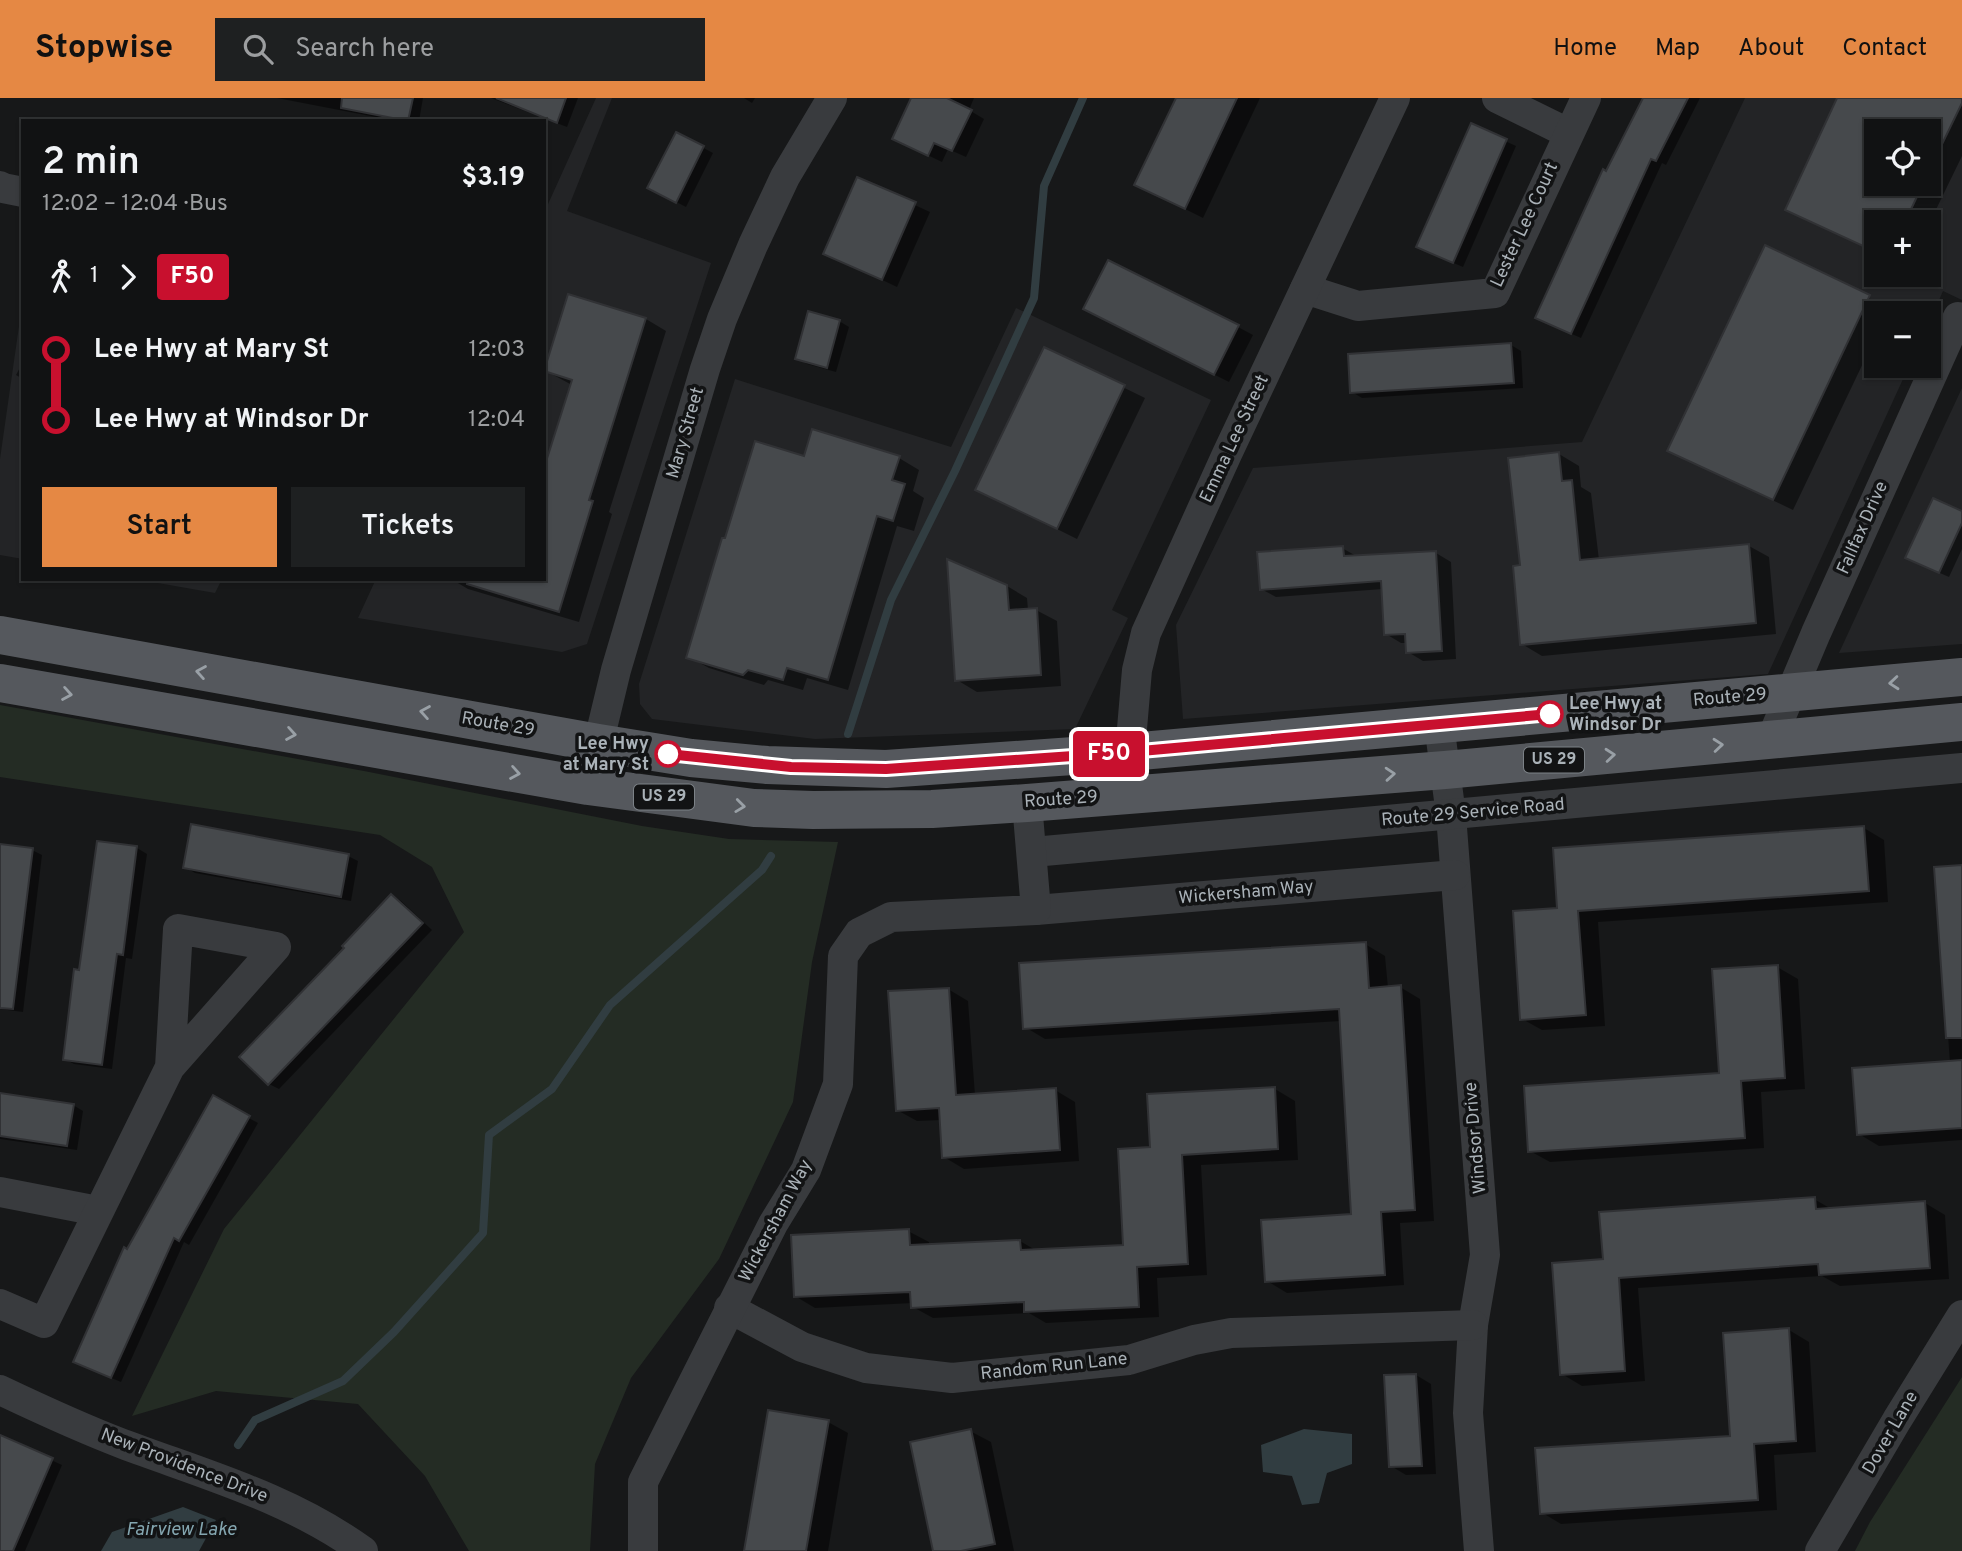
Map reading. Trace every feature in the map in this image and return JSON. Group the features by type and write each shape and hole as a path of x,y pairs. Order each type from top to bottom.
{"main road":[{"name":"Route 29","path":"0,635 691,758 767,765 872,769 1130,752 1962,677"},
{"name":"Route 29","path":"0,682 588,786 754,808 813,810 932,809 1134,795 1445,770 1962,722"}],"street":[{"name":"Mary Street","path":"588,786 616,670 722,319 785,177 832,98"},
{"name":"Emma Lee Street","path":"1134,795 1130,752 1137,670 1146,633 1395,98"},
{"path":"1497,98 1568,132"},
{"name":"Lester Lee Court","path":"1305,289 1358,306 1495,293 1586,98"},
{"path":"0,186 21,191"},
{"name":"Fallfax Drive","path":"1771,740 1958,317"},
{"name":"Windsor Drive","path":"1439,724 1451,815 1485,1255 1473,1325 1468,1413 1479,1551"},
{"name":"Route 29 Service Road","path":"1032,852 1962,768"},
{"path":"1027,803 1037,910"},
{"name":"Wickersham Way","path":"643,1551 643,1482 729,1308 773,1224 806,1170 838,1084 843,956 859,933 891,917 1037,910 1455,875"},
{"path":"0,1304 44,1323 170,1068 276,947 178,929 170,1068"},
{"path":"0,1192 98,1211"},
{"name":"Random Run Lane","path":"729,1308 802,1347 866,1368 952,1378 1129,1360 1194,1340 1231,1333 1473,1325"},
{"name":"Dover Lane","path":"1820,1551 1896,1420 1962,1315"},
{"name":"New Providence Drive","path":"0,1390 122,1444 232,1482 291,1507 341,1535 363,1551"}],"shaded area":[{"path":"596,98 612,98 567,211 711,263 587,644 562,652 358,618 375,581 546,581 546,209"},
{"path":"1745,98 1962,98 1962,300 1943,291 1939,301 1864,301 1864,378 1904,378 1768,674 1183,719 1176,625 1253,468 1582,442"},
{"path":"1016,308 1211,400 1112,610 1128,618 1075,729 815,739 652,719 640,704 639,684 735,379 951,447"},
{"path":"21,312 21,559 0,555 0,459"},
{"path":"1962,388 1962,644 1839,653 1881,562"},
{"path":"146,581 221,581 215,593"},
{"path":"0,705 364,771 642,826 729,839 838,842 812,962 793,1102 719,1259 631,1378 595,1464 590,1551 469,1551 425,1476 358,1404 216,1391 132,1416 224,1229 464,932 432,867 380,835 0,777"},
{"path":"1962,1377 1962,1551 1855,1551 1870,1522"}],"water":[{"path":"1304,1429 1352,1434 1352,1464 1327,1473 1319,1503 1302,1505 1292,1476 1263,1472 1261,1445"},
{"name":"Fairview Lake","path":"183,1507 216,1520 199,1551 101,1551 112,1532"}],"building":[{"path":"342,98 413,98 408,119 341,108"},
{"path":"496,98 566,98 557,123"},
{"path":"911,98 947,98 972,110 952,151 934,143 928,156 892,139"},
{"path":"1176,98 1237,98 1185,209 1134,185"},
{"path":"1643,98 1688,98 1656,161 1651,159 1571,334 1535,318 1603,169 1606,171"},
{"path":"1837,98 1962,98 1941,146 1941,119 1864,119 1864,196 1917,196 1911,210 1864,210 1864,246 1785,210"},
{"path":"1471,123 1507,139 1453,263 1416,247"},
{"path":"676,132 704,146 676,203 647,188"},
{"path":"857,177 916,202 882,280 823,254"},
{"path":"1765,245 1870,295 1867,301 1864,301 1864,308 1773,500 1667,451"},
{"path":"1108,260 1239,325 1214,375 1083,309"},
{"path":"568,294 646,318 589,500 593,501 559,612 467,584 468,581 546,581 546,462 572,380 546,372"},
{"path":"808,311 840,320 827,368 795,359"},
{"path":"1511,343 1514,383 1350,393 1348,354"},
{"path":"1044,347 1125,385 1057,529 975,490"},
{"path":"812,429 900,456 892,480 905,484 893,521 877,516 828,680 787,668 783,680 748,670 743,675 686,658 755,441 804,456"},
{"path":"1559,452 1562,481 1572,480 1580,560 1749,544 1756,623 1520,645 1513,566 1520,565 1508,458"},
{"path":"1933,498 1962,511 1962,523 1939,573 1905,558"},
{"path":"1343,546 1344,556 1436,551 1442,651 1406,653 1405,634 1384,635 1381,581 1260,590 1257,552"},
{"path":"947,559 1007,585 1009,610 1037,608 1041,675 955,681"},
{"path":"191,824 349,854 341,897 183,868"},
{"path":"1864,826 1869,891 1578,911 1586,1015 1520,1020 1513,911 1557,908 1553,848"},
{"path":"97,841 137,846 123,955 117,954 102,1065 63,1060 74,969 79,970"},
{"path":"0,844 33,848 13,1009 0,1008"},
{"path":"1962,865 1962,1038 1946,1038 1934,867"},
{"path":"391,894 423,923 268,1085 239,1057 344,948 342,946"},
{"path":"1366,942 1369,988 1401,985 1415,1210 1381,1212 1385,1275 1265,1282 1261,1220 1351,1214 1339,1009 1023,1029 1019,963"},
{"path":"1778,965 1785,1078 1741,1081 1745,1138 1528,1152 1524,1086 1719,1073 1712,969"},
{"path":"949,988 956,1095 1056,1088 1060,1150 942,1158 939,1108 896,1111 888,991"},
{"path":"1962,1060 1962,1128 1857,1135 1852,1068"},
{"path":"1275,1087 1278,1149 1182,1155 1188,1264 1137,1267 1139,1307 1024,1312 1024,1302 911,1308 910,1292 794,1297 791,1235 909,1229 910,1245 1020,1240 1021,1250 1123,1245 1118,1149 1150,1147 1147,1094"},
{"path":"0,1093 74,1104 67,1146 0,1136"},
{"path":"213,1095 250,1116 179,1241 174,1238 111,1378 73,1362 124,1247 127,1249"},
{"path":"1815,1197 1816,1209 1925,1201 1930,1268 1819,1275 1818,1264 1619,1278 1625,1371 1560,1375 1552,1263 1603,1259 1599,1212"},
{"path":"1789,1328 1796,1441 1754,1444 1758,1500 1540,1514 1535,1448 1730,1436 1723,1333"},
{"path":"1416,1374 1422,1466 1389,1467 1384,1375"},
{"path":"768,1410 829,1420 806,1551 744,1551"},
{"path":"971,1429 995,1544 961,1551 933,1551 910,1442"},
{"path":"0,1435 53,1458 13,1551 0,1551"}],"waterway":[{"path":"848,734 891,600 955,471 1034,298 1044,186 1083,98"},
{"path":"238,1445 255,1420 343,1381 394,1332 483,1233 489,1135 552,1089 610,1005 762,870 771,856"}],"bus line":[{"name":"F50","path":"668,754 791,767 886,769 1130,752 1550,714"}],"place":[{"name":"Lee Hwy at Windsor Dr","path":"1550,714"},
{"name":"Lee Hwy at Mary St","path":"668,754"}]}
